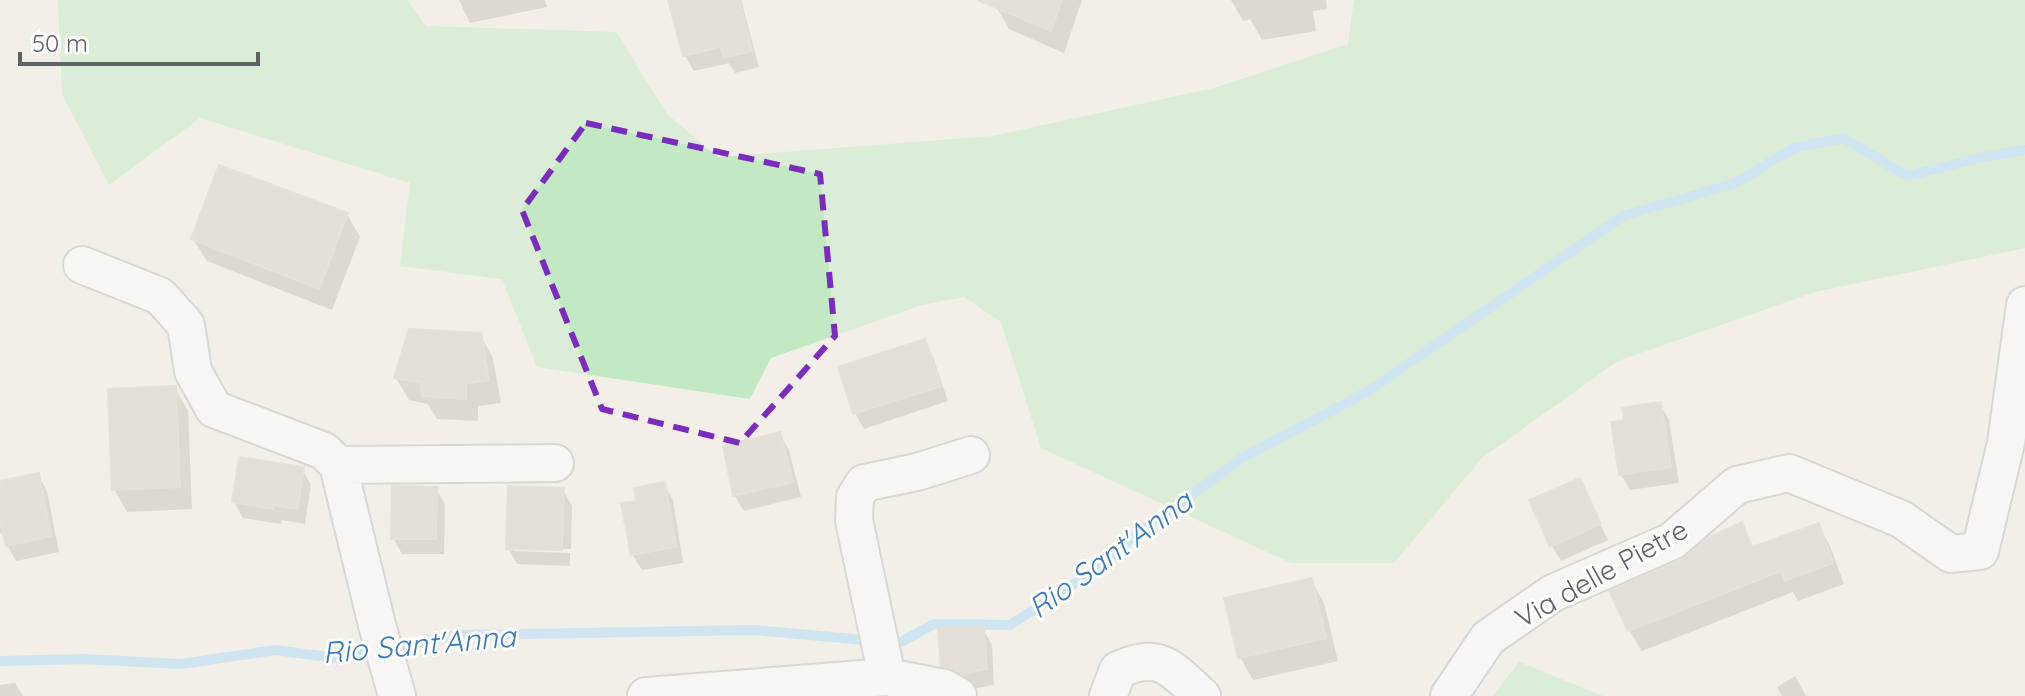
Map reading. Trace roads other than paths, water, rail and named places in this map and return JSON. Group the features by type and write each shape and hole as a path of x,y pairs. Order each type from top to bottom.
{"street":[{"path":"82,265 160,296 186,325 193,371 214,409 324,451 338,465 397,696"},
{"name":"Via delle Pietre","path":"1449,696 1488,638 1553,593 1672,541 1737,485 1789,473 1901,519 1951,554 1980,551 2006,443 2025,305"},
{"path":"886,671 854,520 855,497 864,483 917,472 971,455"},
{"path":"338,465 555,463"},
{"path":"1108,696 1118,670 1138,661 1166,664 1202,696"},
{"path":"646,696 886,671 944,688 958,696"}],"waterway":[{"name":"Rio Sant'Anna","path":"0,661 84,659 181,664 275,650 336,658 458,635 754,630 899,643 934,624 1010,625 1094,571 1132,538 1242,458 1367,392 1623,216 1736,183 1794,148 1844,138 1907,176 2025,150"}]}
